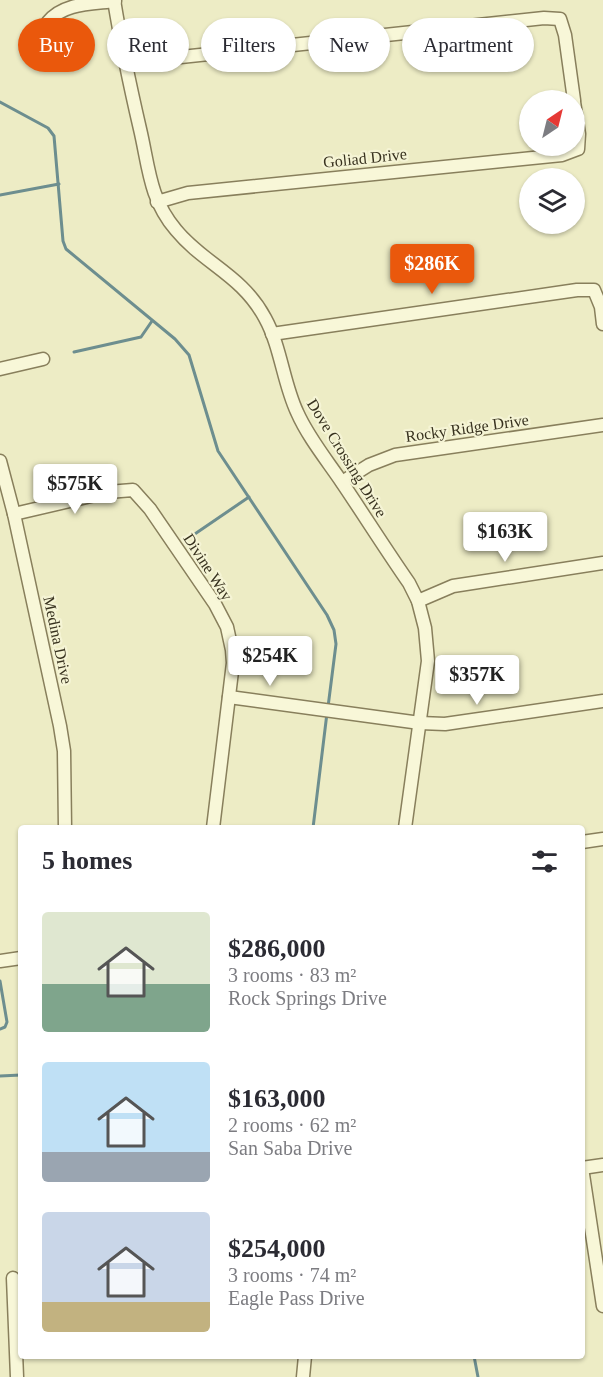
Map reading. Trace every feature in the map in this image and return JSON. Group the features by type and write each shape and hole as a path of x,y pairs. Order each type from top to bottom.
{"street":[{"path":"51,18 71,7 114,0"},
{"name":"Dove Crossing Drive","path":"114,0 117,18"},
{"path":"189,56 544,18 560,19 565,35 572,90"},
{"name":"Dove Crossing Drive","path":"127,72 150,182 163,214 187,243 242,285 265,318 298,414 409,583 418,601 428,646 405,825"},
{"name":"Goliad Drive","path":"157,202 188,192 552,156"},
{"path":"272,334 578,290 594,290 601,307 603,324"},
{"path":"0,369 43,359"},
{"name":"Rocky Ridge Drive","path":"342,482 369,465 395,455 603,425"},
{"name":"Medina Drive","path":"0,461 14,514 64,751 64,825"},
{"name":"Divine Way","path":"14,514 108,492 133,489 163,528 214,604 227,627 233,663 213,825"},
{"path":"418,601 453,586 603,563"},
{"path":"229,697 420,723 458,724 603,701"},
{"path":"585,842 603,839"},
{"path":"0,961 18,958"},
{"path":"585,1168 603,1165"},
{"path":"585,1188 603,1306"},
{"path":"11,1278 17,1377"},
{"path":"303,1377 305,1359"}],"waterway":[{"path":"0,102 48,128 54,136 63,241 66,249 175,339 189,355 218,451 327,615 334,630 336,644 328,707"},
{"path":"0,195 59,184"},
{"path":"74,352 141,337 152,321"},
{"path":"186,540 249,497"},
{"path":"313,825 327,713"},
{"path":"0,981 7,1022 5,1027 0,1029"},
{"path":"0,1076 18,1075"},
{"path":"475,1359 478,1377"}]}
